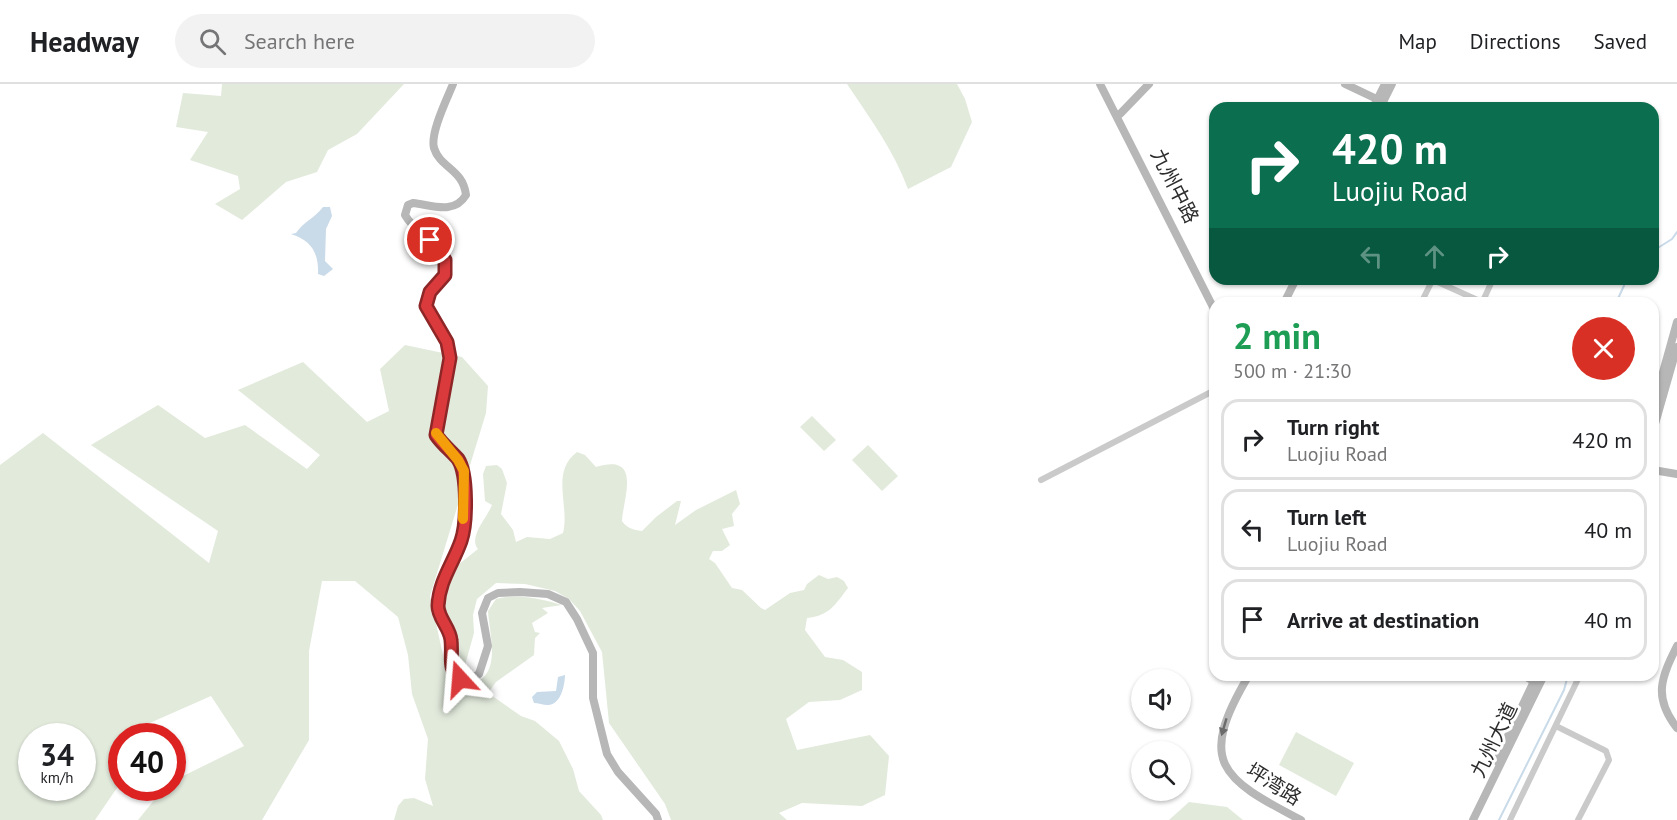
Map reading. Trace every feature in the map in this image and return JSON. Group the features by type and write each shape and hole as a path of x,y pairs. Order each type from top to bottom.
{"street":[{"path":"453,84 435,132 434,148 443,160 459,174 466,195 455,206 447,208 413,203 408,205 405,215 439,248 445,260 445,275 430,292 426,306 447,342 450,358 436,435 458,460 464,471 462,540 445,573 438,609 450,631 452,667 454,674 466,681 479,674 488,646 482,613 489,598 498,593 520,592 558,596 574,613 592,653 593,698 607,754 618,772 656,814 658,820"},
{"path":"1100,84 1209,299"},
{"name":"九州中路","path":"1104,84 1214,297"},
{"path":"1120,114 1149,84"},
{"path":"1345,84 1374,102"},
{"path":"1380,102 1385,84"},
{"path":"1381,102 1392,84"},
{"path":"1444,285 1470,297"},
{"path":"1659,386 1677,322"},
{"path":"1659,409 1677,347"},
{"path":"1041,480 1209,393"},
{"path":"1659,471 1677,474"},
{"path":"1677,646 1664,673 1661,694 1662,703 1677,728"},
{"name":"坪湾路","path":"1246,681 1226,718 1221,738 1222,759 1229,775 1246,790 1301,820"},
{"path":"1468,820 1537,681"},
{"name":"九州大道","path":"1473,820 1537,681"},
{"path":"1510,820 1577,681"},
{"path":"1556,726 1606,751 1609,760 1578,820"}],"shaded area":[{"path":"222,84 404,84 357,134 328,150 317,172 286,182 242,220 215,204 240,189 238,176 190,160 208,132 176,127 183,93 221,96"},
{"path":"847,84 957,84 965,99 972,122 951,167 908,189 889,148"},
{"path":"405,345 462,357 488,386 486,413 430,596 448,678 468,684 479,680 486,674 492,654 488,611 496,599 521,597 562,605 542,608 548,613 532,623 535,632 540,633 535,638 534,655 496,682 488,693 521,716 535,721 559,741 573,769 579,791 603,820 394,820 398,806 404,799 414,798 433,806 425,779 428,739 412,694 408,655 398,617 355,581 322,581 309,651 309,740 262,820 138,820 153,801 186,801 186,775 244,746 211,696 150,723 108,723 108,801 95,820 0,820 0,465 43,433 209,563 218,531 91,445 158,405 205,438 245,425 307,469 320,455 238,390 303,362 367,422 389,411 380,369"},
{"path":"812,416 836,440 824,451 800,427"},
{"path":"868,445 898,476 882,491 852,460"},
{"path":"577,452 585,455 596,467 611,464 620,466 625,472 627,490 622,521 628,527 636,530 642,531 677,501 681,501 675,525 696,510 736,490 740,504 732,514 734,526 722,529 730,545 722,551 713,551 709,559 715,563 732,588 742,590 765,610 790,593 804,590 807,584 819,575 828,579 837,577 844,581 848,588 839,600 821,615 807,618 805,630 825,657 843,660 862,672 862,690 840,700 809,702 786,719 797,750 870,735 889,756 885,795 862,806 802,803 779,813 787,820 671,820 665,804 609,723 602,652 580,611 569,599 555,591 525,584 496,583 477,599 473,615 474,633 465,665 458,663 440,609 449,572 478,549 475,539 492,505 485,501 483,474 486,466 497,465 502,469 507,483 501,514 513,530 516,542 527,537 550,539 563,533 565,523 562,490 564,469"},
{"path":"1296,732 1354,763 1336,796 1279,765"},
{"path":"1189,802 1227,807 1243,820 1169,820"}],"water":[{"path":"323,207 330,207 332,216 326,229 325,261 333,269 324,276 318,274 317,260 309,244 291,234 296,233"},
{"path":"565,675 563,688 556,702 548,705 534,703 532,697 537,692 556,691 558,677"}],"waterway":[{"path":"1659,247 1672,239 1677,232"},
{"path":"1619,297 1624,285"},
{"path":"1499,820 1566,681"}],"slow traffic":[{"path":"436,433 464,471 463,519"}],"route":[{"path":"430,240 439,248 445,260 445,275 430,292 426,306 429,316 447,342 450,358 436,422 436,435 458,460 464,471 462,540 445,573 438,609 450,631 452,643 450,658 454,674 460,679"}]}
